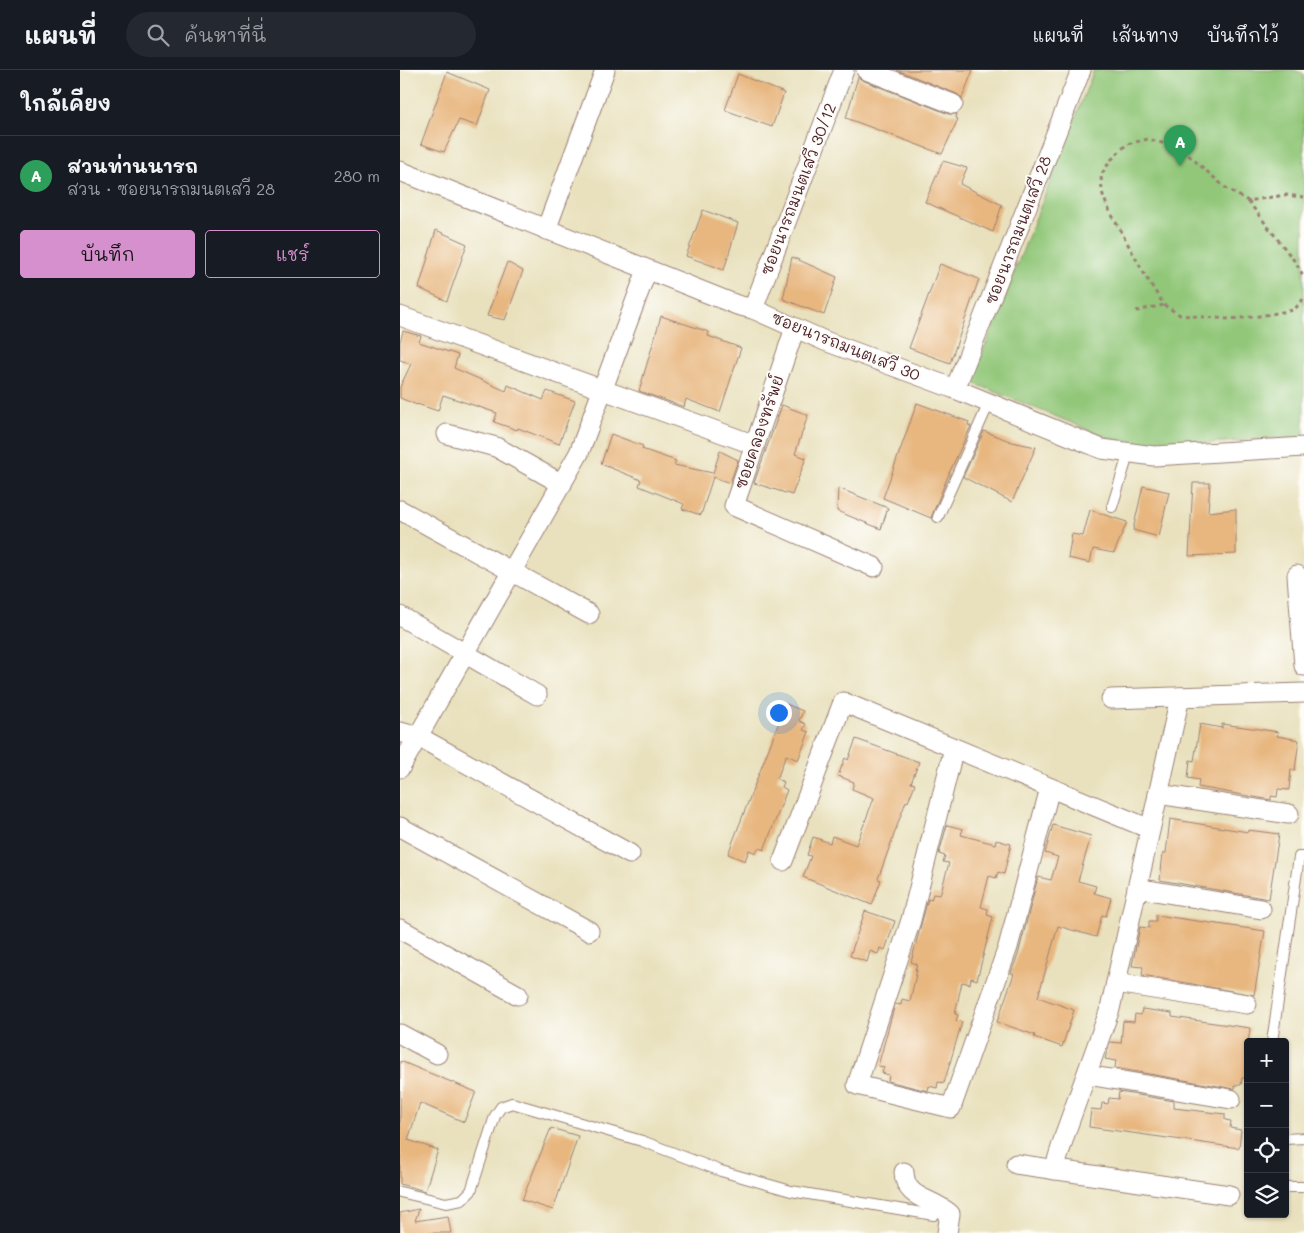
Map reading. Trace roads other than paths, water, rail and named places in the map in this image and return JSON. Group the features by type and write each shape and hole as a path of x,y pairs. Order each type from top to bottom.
{"street":[{"path":"546,230 605,70"},
{"name":"ซอยนารถมนตเสวี 30/12","path":"752,309 844,70"},
{"path":"866,70 952,104"},
{"name":"ซอยนารถมนตเสวี 28","path":"955,389 1081,70"},
{"name":"ซอยนารถมนตเสวี 30","path":"400,171 646,270 752,309 825,341 955,389 1102,449 1154,456 1304,447"},
{"path":"400,768 579,453 646,270"},
{"path":"400,316 755,446"},
{"name":"ซอยคลองทรัพย์","path":"795,328 734,506 874,567"},
{"path":"447,434 496,447 562,484"},
{"path":"400,510 589,614"},
{"path":"1297,575 1304,666"},
{"path":"400,616 537,695"},
{"path":"1111,699 1304,693"},
{"path":"1054,1170 1110,1009 1180,697"},
{"path":"783,861 843,702 1150,829"},
{"path":"400,732 419,736 630,854"},
{"path":"954,748 911,920 857,1085 951,1108 1008,947 1050,788"},
{"path":"1158,794 1289,814"},
{"path":"400,827 589,931"},
{"path":"1137,888 1261,909"},
{"path":"400,929 518,995"},
{"path":"1116,983 1247,1004"},
{"path":"400,1034 437,1054"},
{"path":"1087,1075 1231,1099"},
{"path":"1016,1164 1229,1195"},
{"path":"904,1172 904,1180 908,1190 944,1208 950,1214 947,1233"}],"lane":[{"path":"938,517 989,403"},
{"path":"1112,508 1129,452"},
{"path":"1273,1038 1300,857 1304,857"},
{"path":"400,1192 446,1203 462,1200 471,1191 494,1116 501,1107 512,1103 642,1142 720,1172 791,1191 934,1215"},
{"path":"1289,1139 1304,1138"},
{"path":"1289,1187 1304,1187"}],"place":[{"name":"สวนท่านนารถ","path":"1180,166"}]}
